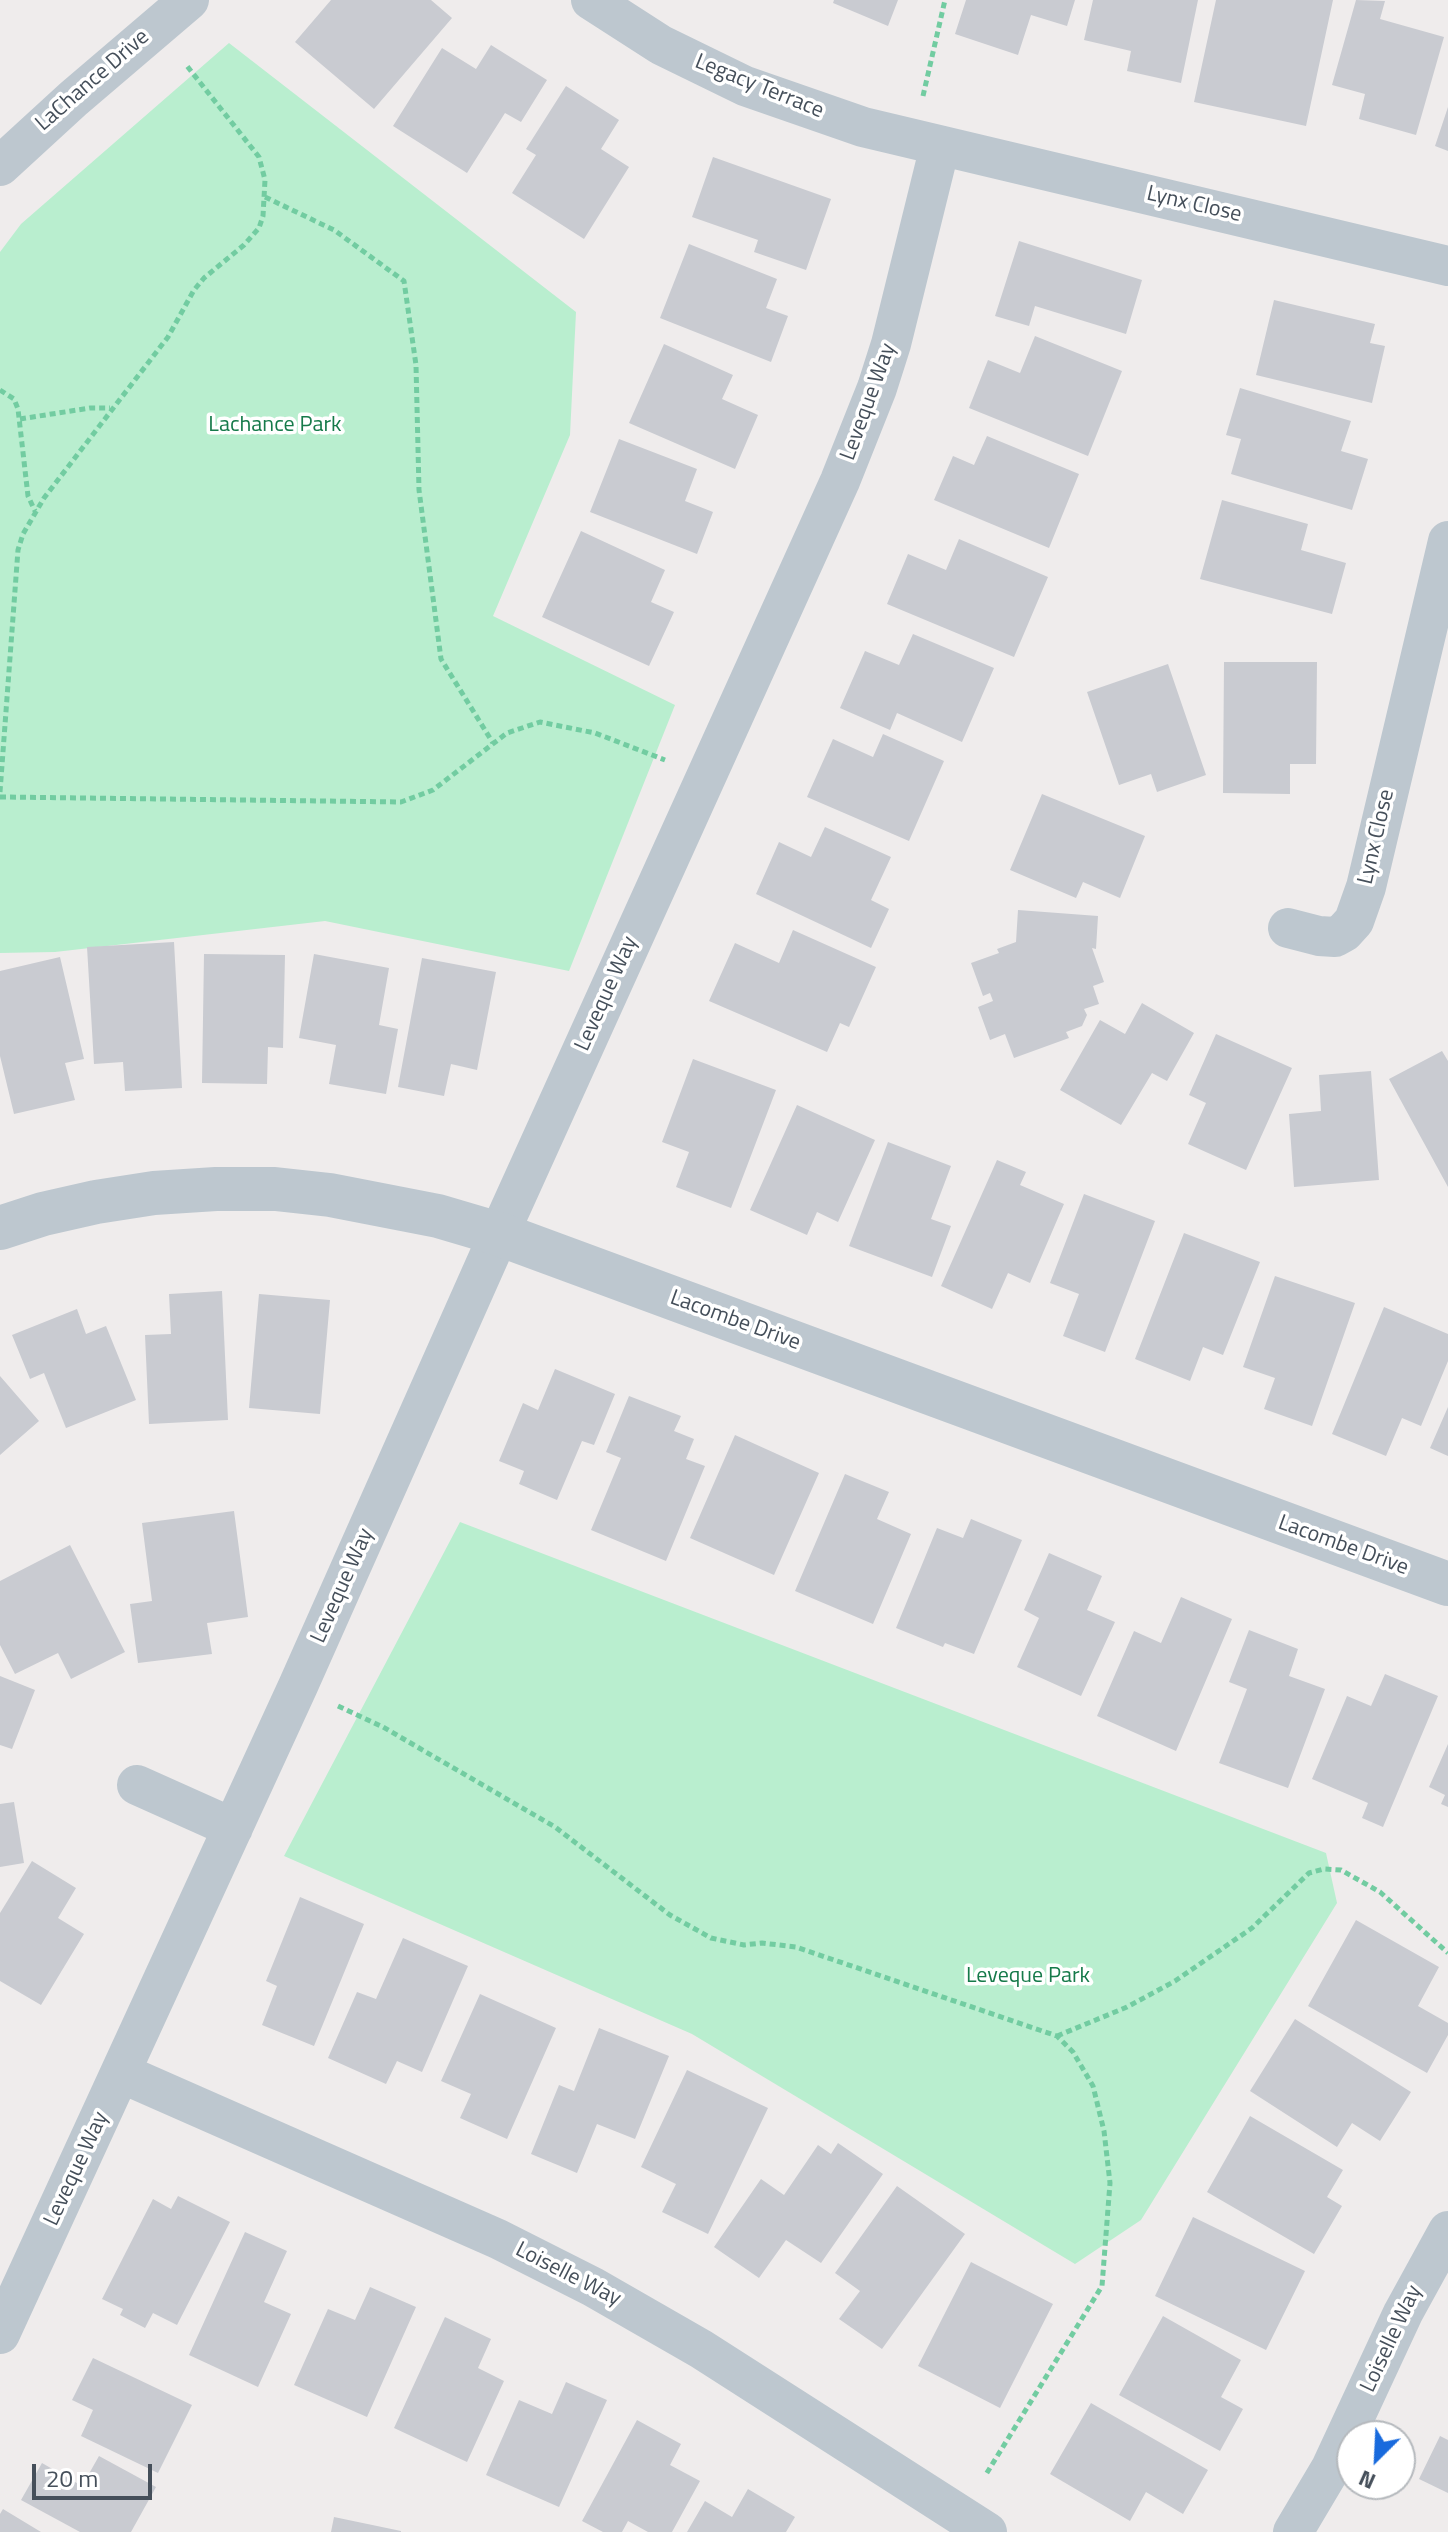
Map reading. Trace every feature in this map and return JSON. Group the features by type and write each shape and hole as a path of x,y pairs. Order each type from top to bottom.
{"street":[{"name":"LaChance Drive","path":"0,166 189,0"},
{"name":"Legacy Terrace","path":"591,0 661,45 745,86 849,123 940,146"},
{"name":"Lynx Close","path":"940,146 1448,266"},
{"name":"Leveque Way","path":"0,2334 233,1828 860,434 894,332 940,146"},
{"name":"Lynx Close","path":"1288,928 1335,937 1354,921 1366,887 1448,541"},
{"name":"Lacombe Drive","path":"0,1228 43,1214 125,1197 216,1189 275,1189 386,1204 457,1220 1448,1584"},
{"path":"137,1785 233,1828"},
{"name":"Loiselle Way","path":"121,2073 498,2239 593,2287 701,2349 987,2532"},
{"name":"Loiselle Way","path":"1293,2532 1331,2468 1403,2313 1448,2231"}],"path":[{"path":"923,96 945,0"},
{"path":"187,66 259,157 265,180 263,216 259,228 244,245 204,278 183,307 168,337 35,511 18,550 0,794 401,802 433,790 507,733 540,722 595,733 665,760"},
{"path":"265,197 334,230 404,281 416,365 419,490 441,659 493,743"},
{"path":"0,390 14,399 20,419 28,496 35,511"},
{"path":"20,419 90,408 111,408"},
{"path":"338,1706 383,1727 555,1827 670,1915 711,1938 744,1945 762,1943 796,1947 1057,2036 1073,2052 1093,2086 1104,2131 1110,2183 1102,2286 985,2476"},
{"path":"1057,2036 1127,2007 1212,1958 1252,1928 1309,1873 1324,1869 1341,1870 1380,1892 1448,1953"}],"green space":[{"name":"Lachance Park","path":"229,43 576,312 570,435 493,616 675,705 569,971 325,921 55,952 0,953 0,252 21,224"},
{"name":"Leveque Park","path":"460,1522 1326,1853 1337,1903 1141,2220 1075,2264 692,2034 284,1856"}],"building":[{"path":"331,0 431,0 452,18 374,109 295,42"},
{"path":"834,0 898,0 888,26 833,3"},
{"path":"966,0 1075,0 1067,26 1031,15 1018,55 955,34"},
{"path":"1093,0 1198,0 1181,83 1127,71 1131,51 1084,40"},
{"path":"1216,0 1333,0 1306,126 1194,102"},
{"path":"1356,0 1385,1 1380,19 1444,37 1416,135 1359,119 1365,94 1332,85"},
{"path":"491,45 547,80 521,122 505,113 467,173 393,126 442,48 476,69"},
{"path":"566,86 619,120 601,149 629,167 584,239 512,193 536,155 526,149"},
{"path":"1448,107 1448,151 1435,146"},
{"path":"713,157 831,199 806,270 754,252 758,240 692,217"},
{"path":"1019,241 1142,280 1126,334 1035,306 1029,326 995,316"},
{"path":"689,244 777,279 766,308 788,316 771,362 660,318"},
{"path":"1274,300 1375,324 1370,343 1385,346 1372,403 1256,375"},
{"path":"1035,336 1122,371 1088,456 969,408 988,360 1020,373"},
{"path":"664,344 733,375 722,399 758,415 735,469 629,423"},
{"path":"1240,388 1351,421 1341,451 1368,459 1352,510 1231,474 1241,439 1226,435"},
{"path":"987,436 1079,474 1049,548 934,500 953,456 974,465"},
{"path":"619,439 697,469 685,501 713,512 697,554 590,512"},
{"path":"1222,500 1308,524 1301,550 1346,563 1332,614 1200,579"},
{"path":"581,531 665,570 651,602 674,612 649,666 542,617"},
{"path":"959,539 1048,577 1014,657 887,604 908,554 946,570"},
{"path":"913,634 994,668 962,742 897,713 890,730 840,708 865,651 899,665"},
{"path":"1224,662 1317,662 1316,764 1290,764 1290,794 1223,793"},
{"path":"1168,664 1206,775 1157,792 1151,774 1119,785 1087,692"},
{"path":"883,734 944,761 909,841 807,797 833,739 873,757"},
{"path":"1042,794 1145,836 1120,898 1083,882 1076,898 1010,870"},
{"path":"825,827 891,857 871,900 889,909 871,948 756,894 779,842 811,857"},
{"path":"1018,910 1098,916 1096,949 1092,948 1104,982 1093,986 1099,1004 1084,1009 1087,1015 1082,1026 1066,1032 1069,1038 1014,1058 1005,1034 990,1040 978,1007 993,1001 990,993 983,996 971,963 999,953 997,949 1016,942"},
{"path":"793,930 876,967 849,1027 840,1023 827,1052 709,1001 735,943 779,963"},
{"path":"174,942 182,1088 125,1091 123,1062 94,1064 87,947"},
{"path":"204,954 285,955 283,1048 268,1047 267,1084 202,1083"},
{"path":"314,954 389,968 379,1025 398,1029 386,1094 329,1084 336,1045 299,1038"},
{"path":"60,957 84,1059 65,1063 75,1100 14,1114 0,1056 0,971"},
{"path":"422,958 496,972 477,1070 451,1064 444,1096 398,1087"},
{"path":"1142,1003 1194,1033 1167,1081 1152,1073 1121,1125 1060,1090 1100,1020 1125,1034"},
{"path":"1216,1034 1292,1068 1246,1170 1188,1144 1206,1103 1189,1095"},
{"path":"1442,1051 1448,1061 1448,1187 1389,1079"},
{"path":"693,1059 776,1090 731,1208 676,1187 689,1152 662,1142"},
{"path":"1371,1071 1379,1180 1294,1187 1289,1114 1321,1111 1319,1075"},
{"path":"797,1105 875,1140 838,1222 817,1212 807,1235 750,1210"},
{"path":"888,1142 951,1166 931,1219 951,1226 932,1277 849,1246"},
{"path":"997,1160 1026,1172 1020,1185 1064,1204 1030,1283 1008,1273 992,1309 941,1286"},
{"path":"1084,1194 1155,1221 1105,1352 1063,1336 1079,1294 1050,1283"},
{"path":"1184,1233 1260,1262 1223,1355 1203,1347 1190,1381 1135,1359"},
{"path":"1275,1276 1355,1303 1312,1426 1264,1409 1275,1378 1243,1367"},
{"path":"222,1291 228,1420 149,1424 145,1335 171,1334 169,1294"},
{"path":"259,1294 330,1300 320,1414 249,1408"},
{"path":"1384,1307 1448,1334 1448,1361 1421,1426 1402,1418 1386,1456 1332,1434"},
{"path":"77,1309 86,1334 106,1326 136,1400 66,1428 44,1373 30,1379 12,1335"},
{"path":"555,1369 615,1394 594,1445 582,1441 557,1500 519,1484 524,1471 499,1461 523,1403 538,1410"},
{"path":"0,1376 39,1421 0,1455"},
{"path":"629,1396 681,1416 674,1431 694,1439 686,1459 705,1466 666,1561 591,1530 621,1458 606,1452"},
{"path":"1448,1407 1448,1456 1430,1448"},
{"path":"735,1435 819,1473 774,1575 690,1538"},
{"path":"845,1474 889,1492 877,1519 911,1534 873,1624 795,1591"},
{"path":"234,1511 248,1617 207,1623 212,1654 138,1663 130,1604 152,1601 142,1523"},
{"path":"971,1519 1022,1540 974,1654 945,1643 943,1647 896,1628 937,1528 963,1538"},
{"path":"70,1545 125,1652 71,1679 58,1653 15,1674 0,1645 0,1581"},
{"path":"1049,1553 1102,1576 1087,1610 1115,1622 1081,1696 1017,1667 1039,1618 1024,1610"},
{"path":"1181,1597 1232,1619 1176,1751 1097,1716 1134,1631 1161,1643"},
{"path":"1249,1630 1298,1649 1289,1676 1325,1689 1288,1788 1219,1763 1247,1689 1229,1682"},
{"path":"1385,1674 1438,1696 1383,1827 1362,1818 1368,1803 1312,1779 1347,1696 1371,1706"},
{"path":"0,1676 35,1690 12,1749 0,1745"},
{"path":"1448,1744 1448,1807 1441,1804 1445,1795 1429,1787"},
{"path":"14,1802 24,1863 0,1867 0,1804"},
{"path":"32,1861 76,1888 58,1918 84,1934 41,2005 0,1981 0,1913"},
{"path":"300,1897 364,1924 314,2046 262,2025 277,1986 266,1981"},
{"path":"1356,1920 1439,1967 1418,2006 1448,2023 1448,2035 1427,2073 1308,2006"},
{"path":"403,1938 468,1966 422,2072 397,2061 386,2084 328,2058 357,1992 376,1999"},
{"path":"480,1994 556,2028 507,2139 460,2118 471,2094 441,2081"},
{"path":"1295,2019 1411,2092 1380,2141 1352,2123 1337,2147 1250,2091"},
{"path":"599,2028 669,2056 635,2139 597,2124 577,2173 531,2154 559,2085 574,2091"},
{"path":"687,2070 768,2108 708,2234 662,2212 676,2184 641,2167"},
{"path":"1250,2116 1343,2170 1327,2197 1342,2206 1314,2254 1207,2192"},
{"path":"838,2143 883,2174 821,2263 786,2240 759,2278 714,2247 761,2179 784,2195 818,2145 831,2154"},
{"path":"897,2186 965,2234 882,2349 839,2319 860,2291 835,2273"},
{"path":"178,2196 230,2222 177,2325 153,2313 145,2328 120,2315 123,2309 102,2299 153,2199 171,2209"},
{"path":"1193,2217 1305,2271 1266,2350 1155,2296"},
{"path":"245,2232 287,2251 264,2302 291,2314 258,2387 189,2355"},
{"path":"971,2262 1053,2304 1000,2408 918,2366"},
{"path":"370,2287 416,2307 367,2417 294,2385 328,2309 355,2320"},
{"path":"1163,2316 1241,2360 1221,2397 1243,2409 1220,2451 1119,2395"},
{"path":"445,2317 491,2339 478,2368 504,2381 467,2462 394,2428"},
{"path":"93,2358 192,2405 158,2473 81,2436 93,2410 72,2400"},
{"path":"566,2382 607,2400 559,2507 486,2475 519,2400 552,2414"},
{"path":"1091,2403 1208,2470 1183,2514 1146,2492 1130,2521 1050,2474"},
{"path":"637,2420 681,2444 670,2465 700,2481 672,2532 648,2532 628,2521 622,2532 603,2532 582,2521"},
{"path":"1440,2436 1448,2440 1448,2493 1419,2479"},
{"path":"99,2456 156,2487 131,2532 80,2532 21,2500 42,2463 82,2486"},
{"path":"748,2489 795,2517 786,2532 687,2532 705,2501 732,2517"},
{"path":"3,2509 41,2532 0,2532"},
{"path":"334,2517 401,2531 401,2532 331,2532"}]}
